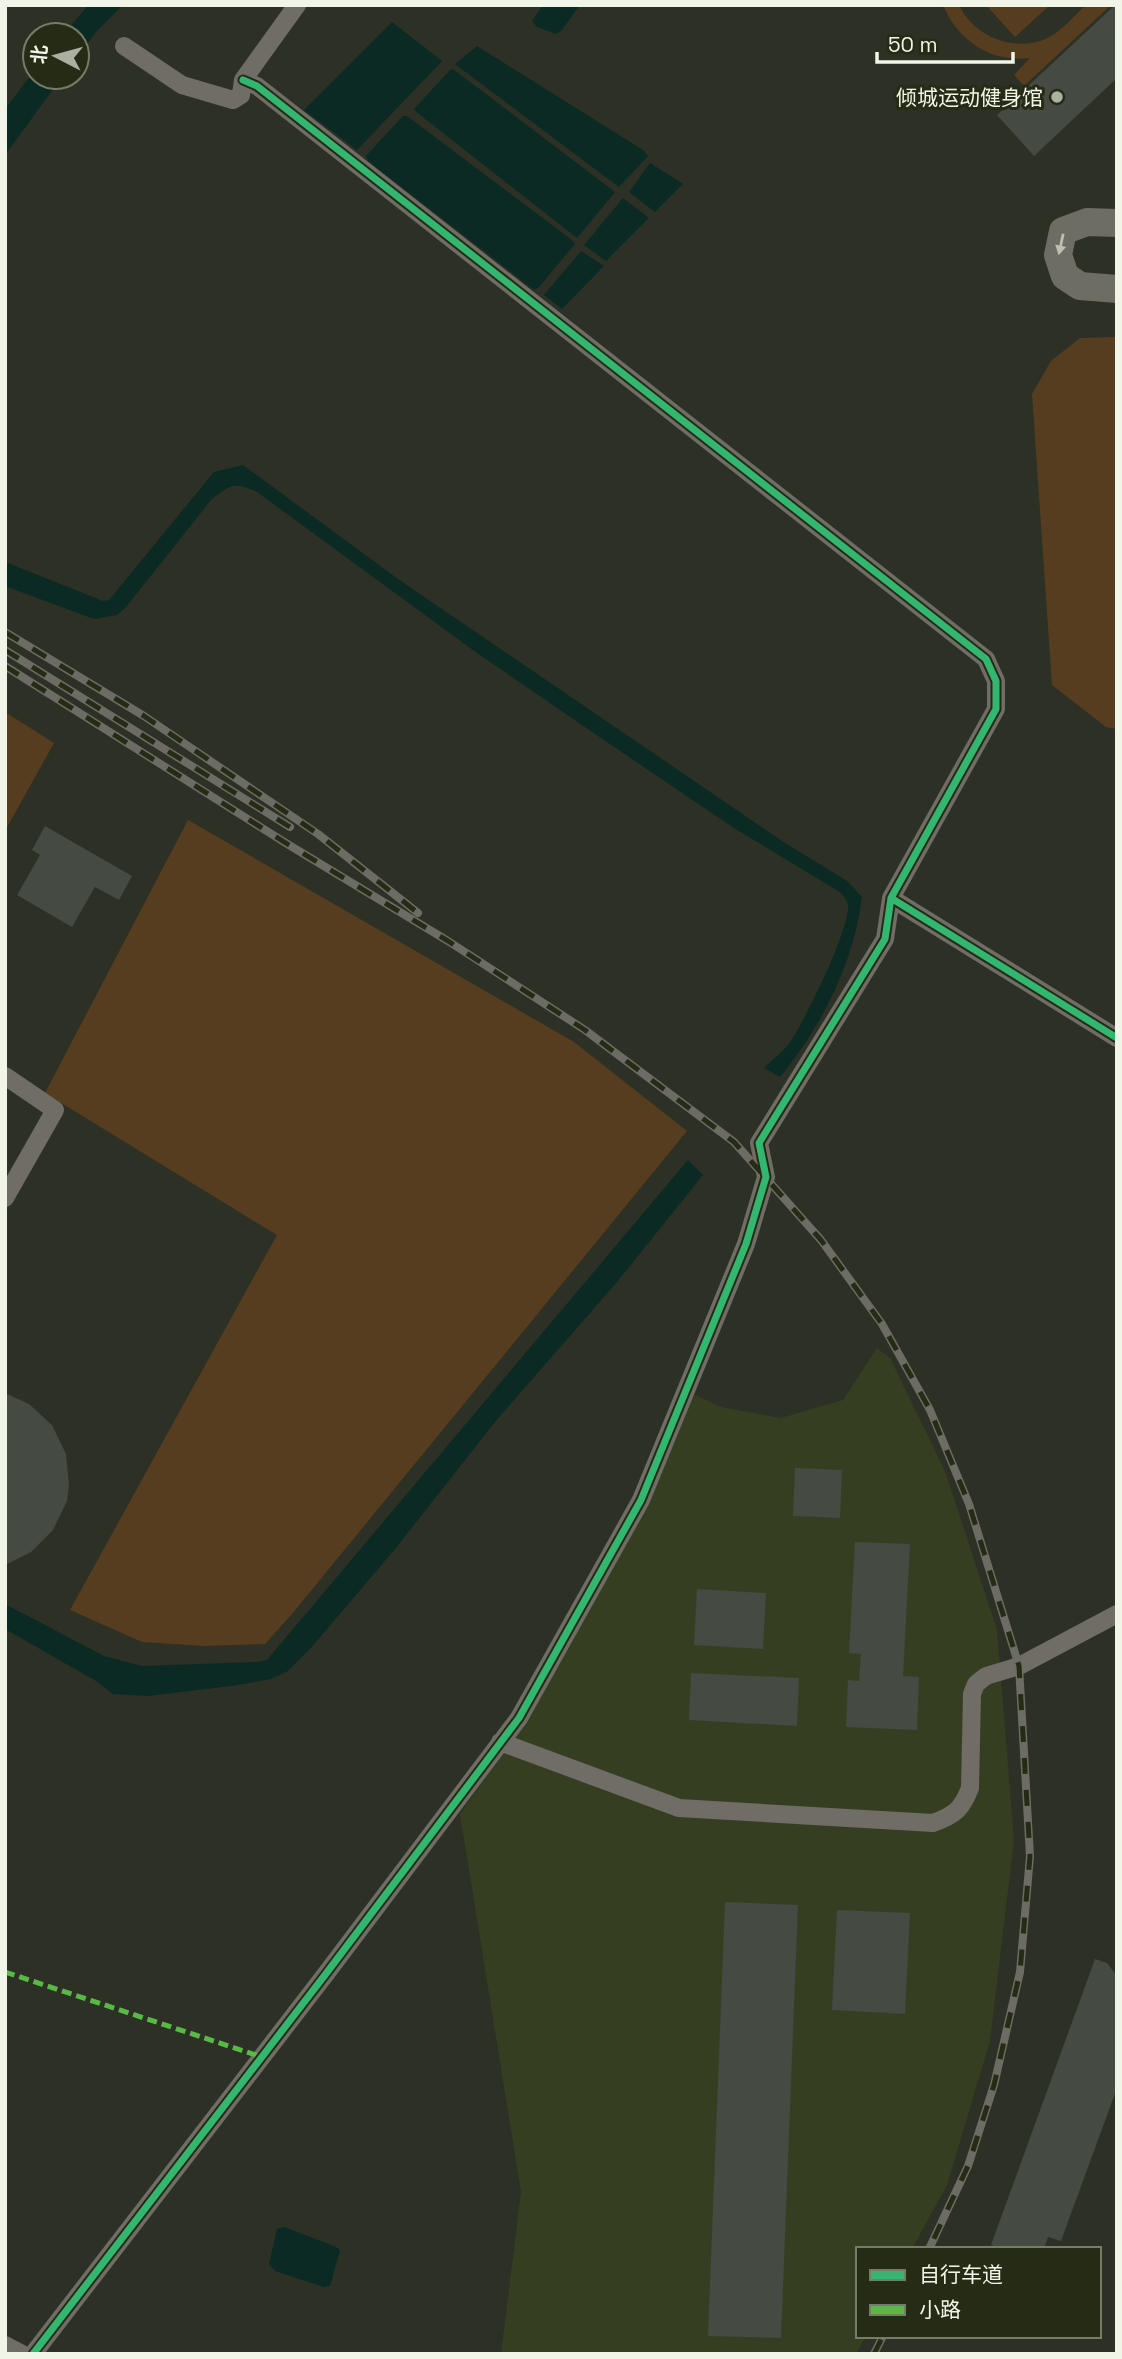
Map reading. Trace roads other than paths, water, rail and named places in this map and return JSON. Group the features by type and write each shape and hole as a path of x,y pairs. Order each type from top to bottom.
{"main road":[{"path":"1117,223 1087,222 1063,231 1058,255 1065,276 1080,286 1117,289"}],"street":[{"path":"124,47 182,85 233,100 241,95 243,80 297,5"},
{"path":"33,2354 317,1986 519,1718 641,1500 746,1244 766,1177 759,1143 885,939 891,898 996,709 996,681 985,659 257,86 243,80"},
{"path":"891,898 1117,1038"},
{"path":"5,1076 55,1110 5,1198"},
{"path":"500,1742 679,1808 933,1823 951,1816 964,1802 970,1788 972,1694 976,1684 986,1676 1019,1666 1117,1614"},
{"path":"5,2345 22,2354"}],"water":[{"path":"85,5 123,5 91,39 91,21 75,21 86,8"},
{"path":"543,5 580,5 556,34 537,27 532,21"},
{"path":"392,22 442,61 357,150 304,110"},
{"path":"477,46 643,150 648,156 619,187 455,64"},
{"path":"453,69 615,192 577,238 415,111"},
{"path":"21,88 21,91 52,91 5,155 5,109"},
{"path":"403,116 407,116 572,240 575,244 539,287 534,290 368,161 366,156"},
{"path":"650,163 683,184 655,212 629,192"},
{"path":"623,198 649,218 606,261 584,245"},
{"path":"581,251 604,266 562,309 544,295"},
{"path":"243,465 398,579 785,843 847,881 862,897 852,945 834,992 809,1036 780,1077 764,1068 788,1045 825,976 847,917 848,905 840,892 734,828 477,653 257,492 243,486 232,486 211,500 117,615 94,619 5,586 5,562 103,601 109,600 214,472"},
{"path":"688,1160 703,1175 617,1282 495,1422 395,1549 288,1671 271,1679 231,1686 148,1696 113,1694 96,1681 5,1629 5,1604 104,1656 142,1666 267,1660"},
{"path":"284,2227 340,2250 330,2286 324,2287 275,2271 269,2264 277,2229"}],"railway":[{"path":"5,632 144,716 318,834 418,913"},
{"path":"5,650 290,827"},
{"path":"5,666 289,845 448,941 585,1030 734,1142 821,1240 882,1324 930,1410 969,1504 1019,1666 1030,1856 1020,1972 994,2085 968,2166 930,2247"},
{"path":"874,2354 882,2338"}],"place":[{"name":"倾城运动健身馆","path":"1057,97"}]}
